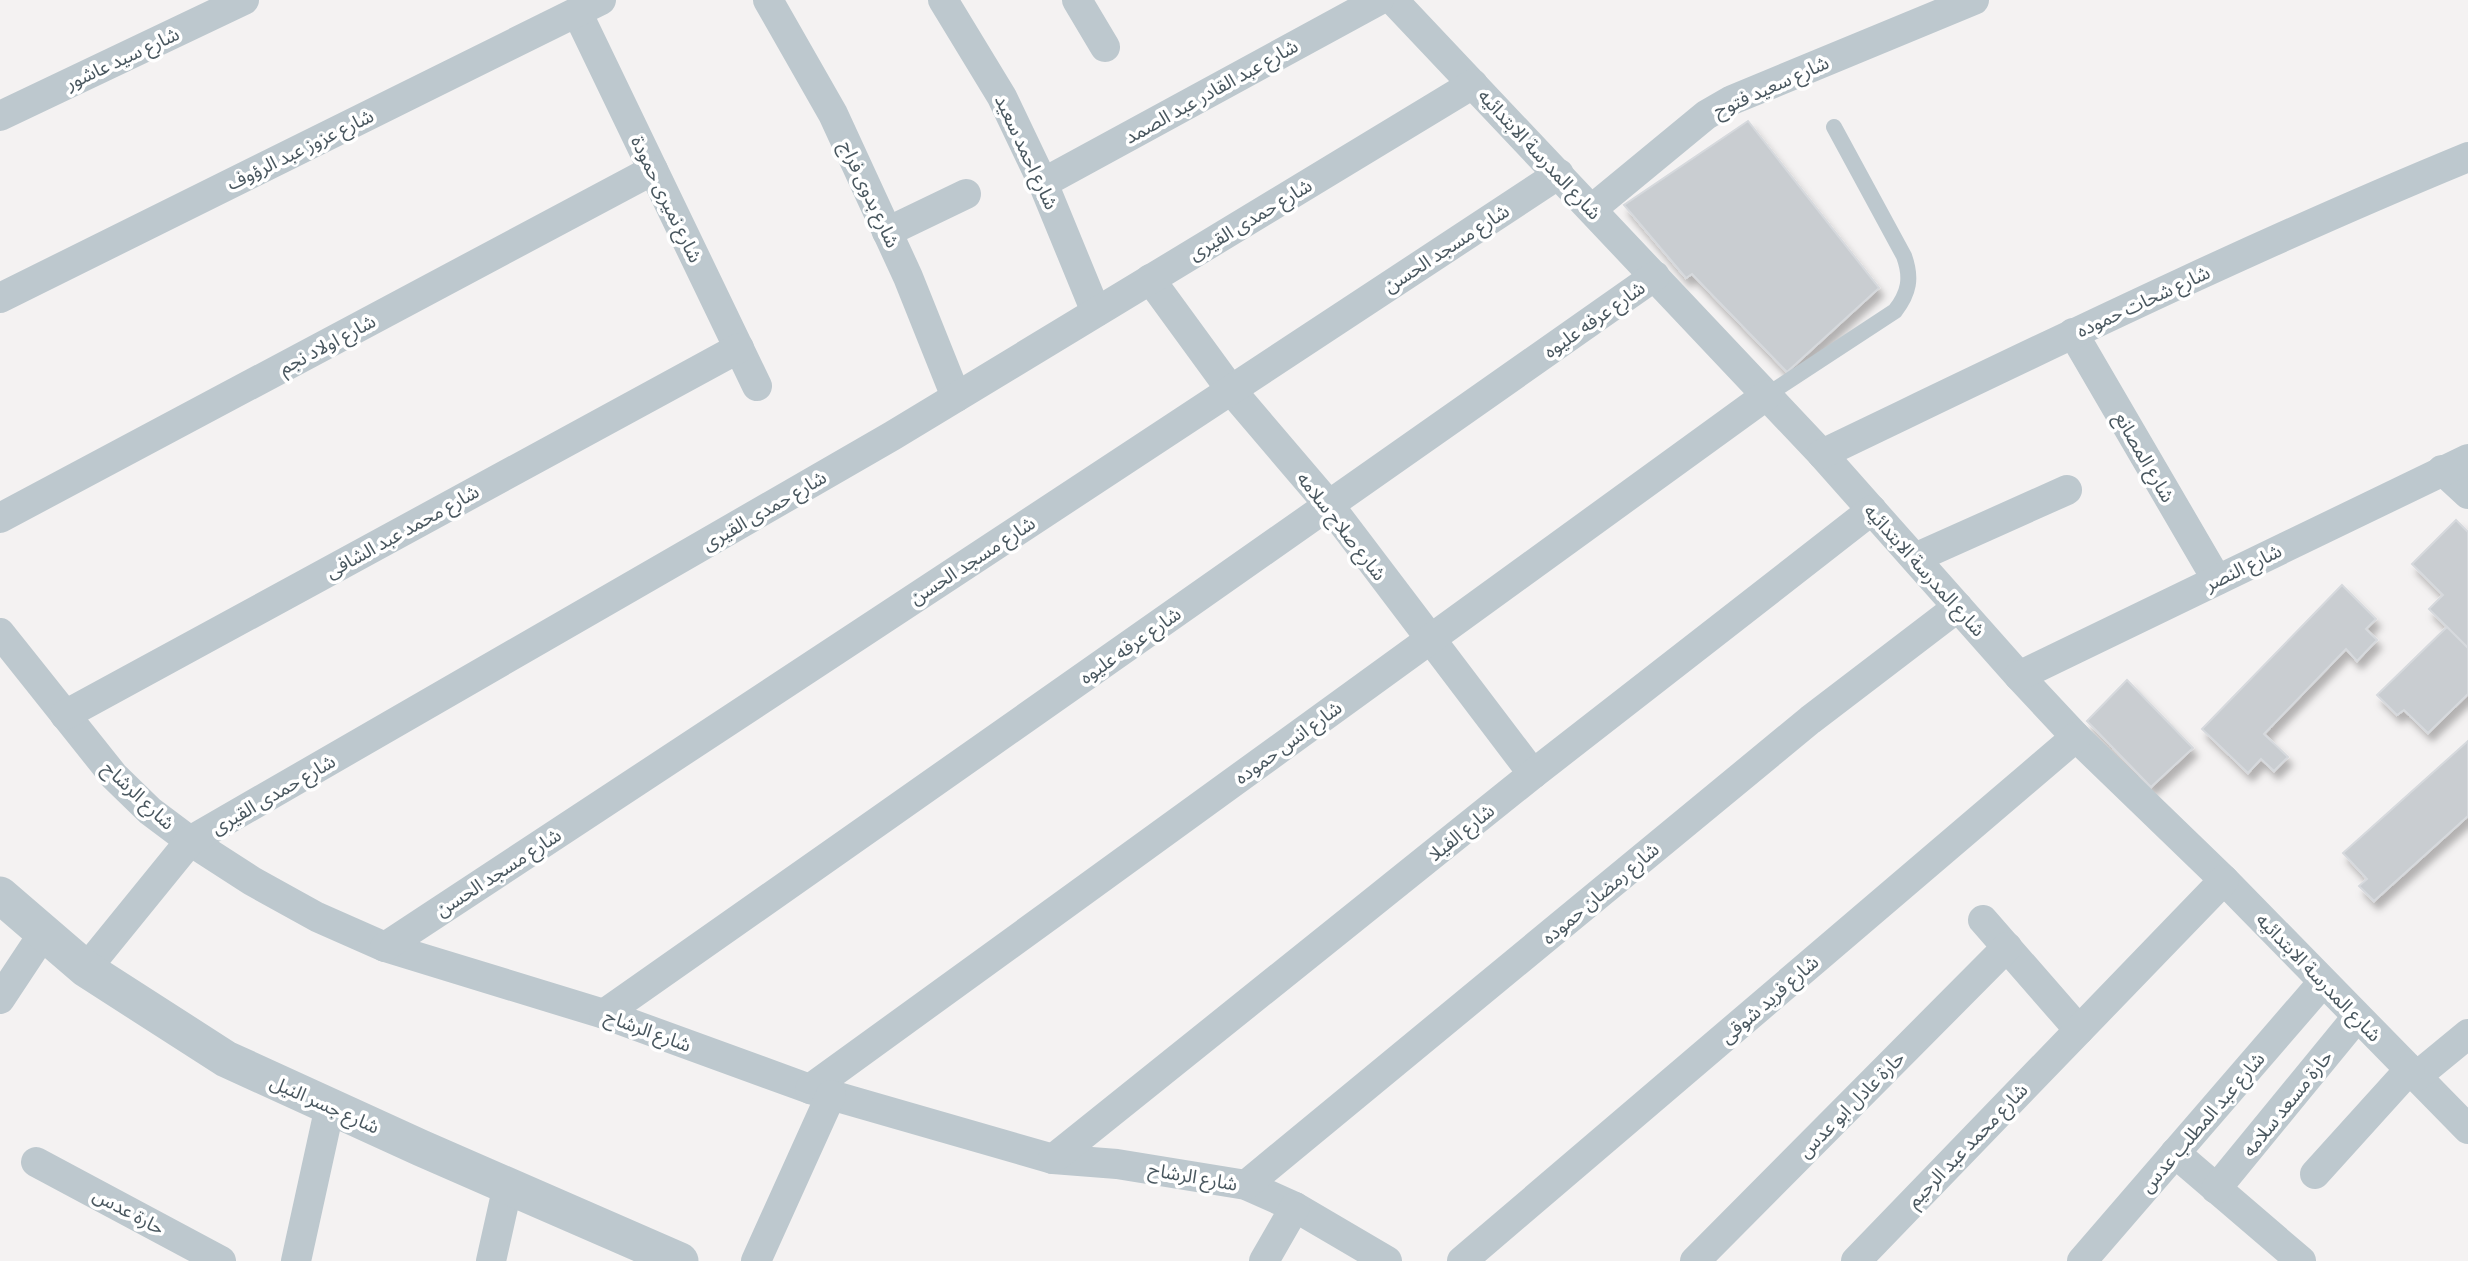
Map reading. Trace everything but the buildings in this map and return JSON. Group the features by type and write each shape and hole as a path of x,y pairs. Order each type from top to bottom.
{"street":[{"name":"شارع سيد عاشور","path":"0,116 244,0"},
{"name":"شارع بدوى فراج","path":"768,0 834,114 956,397"},
{"path":"1077,0 1105,47"},
{"name":"شارع عبد القادر عبد الصمد","path":"1043,183 1379,0"},
{"name":"شارع المدرسة الابتدائيه","path":"1393,0 1822,454 2076,737 2224,880 2468,1129"},
{"name":"شارع سعيد فتوح","path":"1592,209 1706,115 1732,100 1974,0"},
{"name":"شارع احمد سعيد","path":"950,2 1002,97 1043,183 1096,312"},
{"name":"شارع نميرى حمودة","path":"589,6 653,170 757,386"},
{"name":"شارع عزوز عبد الرؤوف","path":"0,298 589,6"},
{"name":"شارع حمدى القيرى","path":"86,969 190,841 956,397 1473,84"},
{"name":"شارع شحات حموده","path":"1822,454 2073,333 2363,201 2468,157"},
{"name":"شارع اولاد نجم","path":"0,517 653,170"},
{"name":"شارع مسجد الحسن","path":"385,947 1559,173"},
{"path":"887,232 967,194"},
{"name":"شارع عرفه عليوه","path":"604,1014 1655,276"},
{"name":"شارع صلاح سلامه","path":"1150,279 1231,390 1329,505 1533,774"},
{"name":"شارع المصانع","path":"2073,333 2217,580"},
{"name":"شارع محمد عبد الشافى","path":"65,715 739,348"},
{"name":"شارع انس حموده","path":"820,1092 1429,640 1766,396"},
{"path":"2455,464 2468,494"},
{"name":"شارع النصر","path":"2019,676 2455,464"},
{"path":"1915,558 2067,490"},
{"name":"شارع الفيلا","path":"1053,1159 1533,774 1872,510"},
{"name":"شارع رمضان حموده","path":"1246,1185 1810,720 1958,607"},
{"name":"شارع الرشاح","path":"0,633 114,776 150,811 190,841 252,881 306,911 385,947 604,1014 820,1092 1053,1159 1117,1164 1246,1185 1295,1208 1387,1261"},
{"name":"شارع فريد شوقى","path":"1462,1261 2076,737"},
{"name":"شارع محمد عبد الرحيم","path":"1856,1261 2224,880"},
{"name":"شارع جسر النيل","path":"0,895 86,969 226,1059 680,1261"},
{"path":"1983,920 2079,1030"},
{"path":"0,999 43,934"},
{"name":"حارة عادل ابو عدس","path":"1695,1261 2007,947"},
{"name":"شارع عبد المطلب عدس","path":"2082,1261 2323,982"},
{"name":"حارة مسعد سلامه","path":"2216,1189 2357,1017"},
{"path":"2315,1174 2413,1073 2468,1034"},
{"path":"756,1261 820,1092"},
{"path":"296,1261 330,1107"},
{"path":"2175,1153 2301,1261"},
{"name":"حارة عدس","path":"36,1162 221,1261"},
{"path":"491,1261 508,1185"},
{"path":"1264,1261 1295,1208"}],"lane":[{"path":"1766,396 1895,311 1908,291 1910,279 1904,256 1834,127"}]}
